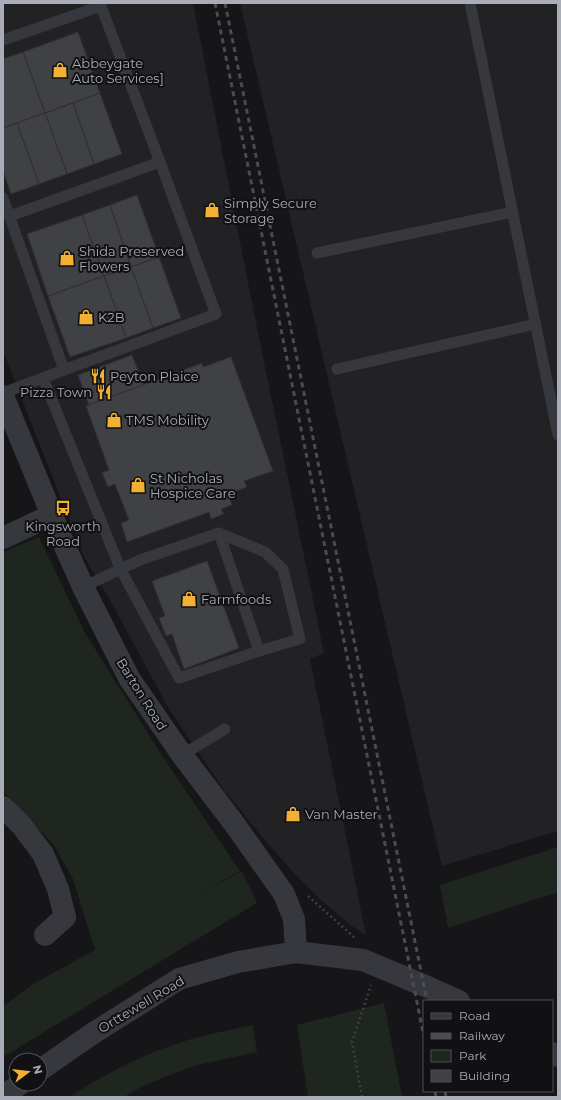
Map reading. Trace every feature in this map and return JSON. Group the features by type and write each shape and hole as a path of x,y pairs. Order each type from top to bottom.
{"street":[{"name":"Barton Road","path":"3,395 83,587 129,678 182,755 233,822 284,894 294,919 296,952"},
{"path":"3,538 52,515"},
{"path":"3,807 22,826 43,854 58,889 65,917 45,935"},
{"name":"Orttewell Road","path":"48,1064 92,1034 179,979 238,962 296,952 363,960 457,1000"}],"lane":[{"path":"470,3 558,435"},
{"path":"3,40 101,6 216,314 64,370 3,395"},
{"path":"10,216 160,162"},
{"path":"3,198 64,370"},
{"path":"318,253 513,212"},
{"path":"337,370 536,324"},
{"path":"43,378 120,568 179,678 300,639 283,568 265,552 220,533 140,560 120,568 83,587"},
{"path":"220,533 259,651"},
{"path":"182,755 225,729"}],"path":[{"path":"362,1097 352,1042 373,979"}],"shaded area":[{"path":"3,3 193,3 254,313 324,653 310,659 366,935 352,926 321,900 291,870 263,838 224,790 169,709 110,600 84,557 3,351"},
{"path":"240,3 558,3 558,831 442,866"}],"green space":[{"path":"39,537 85,633 161,754 240,871 196,896 242,871 257,903 11,1052 8,1052 8,1054 3,1057 3,1006 33,984 95,950 73,879 53,844 3,791 3,552"},
{"path":"558,847 558,892 448,928 440,885"},
{"path":"384,1003 402,1097 308,1097 297,1025"},
{"path":"253,1025 257,1052 197,1065 164,1077 133,1091 124,1097 69,1097 118,1068 144,1056 180,1042"}],"building":[{"path":"78,32 100,93 45,113 23,52"},
{"path":"23,52 45,113 3,128 3,59"},
{"path":"100,93 122,154 94,164 73,103"},
{"path":"73,103 94,164 67,174 45,113"},
{"path":"45,113 67,174 39,184 17,123"},
{"path":"17,123 39,184 11,194 3,171 3,128"},
{"path":"137,195 159,257 131,267 110,205"},
{"path":"110,205 131,267 104,276 82,215"},
{"path":"82,215 104,276 48,296 27,234"},
{"path":"159,257 181,318 153,328 131,267"},
{"path":"131,267 153,328 126,338 104,276"},
{"path":"104,276 126,338 70,357 48,296"},
{"path":"132,355 144,385 89,405 78,375"},
{"path":"231,357 273,471 244,481 247,487 228,494 232,505 221,509 224,514 211,519 209,512 127,542 121,523 129,520 115,484 108,487 102,473 109,470 86,406 202,363 203,367"},
{"name":"Farmfoods","path":"207,561 239,648 184,669 172,634 166,636 159,618 165,616 152,581"}],"railway":[{"path":"215,3 423,1032"},
{"path":"225,3 427,1000"},
{"path":"435,1092 436,1097"},
{"path":"445,1092 446,1097"}],"place":[{"name":"Abbeygate Auto Services]","path":"60,70"},
{"name":"Simply Secure Storage","path":"212,210"},
{"name":"Shida Preserved Flowers","path":"67,258"},
{"name":"K2B","path":"86,317"},
{"name":"Peyton Plaice","path":"98,376"},
{"name":"Pizza Town","path":"104,392"},
{"name":"TMS Mobility","path":"114,420"},
{"name":"St Nicholas Hospice Care","path":"138,485"},
{"name":"Kingsworth Road","path":"63,508"},
{"name":"Farmfoods","path":"189,599"},
{"name":"Van Master","path":"293,814"}]}
